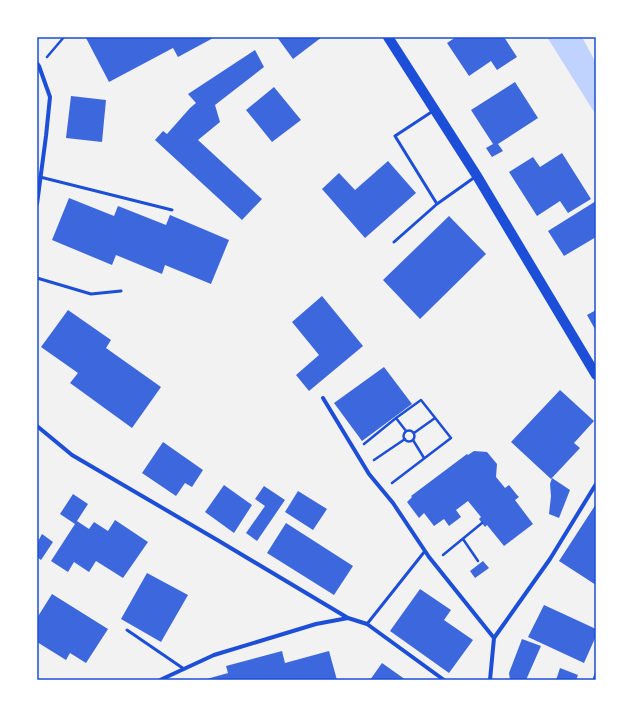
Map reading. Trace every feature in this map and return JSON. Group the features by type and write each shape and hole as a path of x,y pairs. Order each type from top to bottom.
{"main road":[{"path":"388,37 477,176 596,375"}],"street":[{"path":"37,204 50,97 38,64"},
{"path":"323,398 369,474 393,503 433,562 494,638"},
{"path":"37,426 72,456 219,540 348,618 367,624 444,680"},
{"path":"490,680 494,638 550,559 596,484"},
{"path":"160,680 214,655 316,624 348,618"}],"lane":[{"path":"434,110 395,136 437,204"},
{"path":"394,242 437,204 477,176"},
{"path":"40,177 172,210"},
{"path":"37,278 92,294 121,291"},
{"path":"367,624 425,551"},
{"path":"127,630 184,669"},
{"path":"594,680 596,674"}],"path":[{"path":"38,64 64,37"},
{"path":"347,438 354,433 363,444 421,400 451,438 390,484"},
{"path":"396,418 406,431 414,433"},
{"path":"414,433 435,418"},
{"path":"405,439 404,436 406,431"},
{"path":"414,433 415,437 413,440 424,458"},
{"path":"405,439 407,442 413,440"},
{"path":"374,460 405,439"},
{"path":"433,562 482,524"},
{"path":"463,539 478,561"}],"water":[{"path":"547,37 582,37 596,63 596,115"}],"building":[{"path":"215,37 178,57 173,48 109,82 86,38"},
{"path":"277,37 322,37 293,59"},
{"path":"456,37 504,37 517,57 497,70 491,61 469,76 447,43"},
{"path":"255,50 264,67 215,105 220,122 198,140 262,199 242,220 155,140 163,131 167,134 196,103 188,94"},
{"path":"515,82 538,118 498,144 503,151 492,157 486,148 493,144 471,110"},
{"path":"274,87 301,120 272,142 246,110"},
{"path":"71,96 106,100 102,142 66,138"},
{"path":"562,153 591,199 568,213 560,201 537,216 509,172 533,157 540,167"},
{"path":"388,161 416,193 365,238 322,189 339,173 355,190"},
{"path":"69,198 114,216 118,206 166,225 170,215 229,240 211,284 165,265 162,274 116,255 112,265 52,240"},
{"path":"596,201 596,237 564,256 548,231"},
{"path":"449,216 486,254 420,319 383,280"},
{"path":"322,296 363,346 309,391 296,375 319,355 292,322"},
{"path":"68,310 111,340 106,348 161,387 132,428 70,383 78,373 41,347"},
{"path":"596,310 596,331 587,315"},
{"path":"384,367 412,404 362,441 334,403"},
{"path":"560,390 594,421 574,443 580,448 551,479 511,442"},
{"path":"163,442 203,470 192,487 185,483 176,496 142,473"},
{"path":"474,451 487,452 497,464 496,477 505,488 509,485 519,497 515,500 533,524 504,546 487,525 485,527 479,519 481,517 468,501 456,510 461,517 449,526 444,519 434,526 424,513 419,518 407,502 412,497 411,496 467,454 468,455"},
{"path":"552,478 570,490 559,518 549,514 551,496 550,484"},
{"path":"224,485 252,505 234,533 205,512"},
{"path":"264,486 285,500 257,541 246,533 265,506 255,499"},
{"path":"298,491 327,509 313,530 285,512"},
{"path":"73,494 88,504 77,521 89,529 94,522 108,531 115,520 148,542 123,578 96,561 89,572 74,562 68,572 51,561 75,524 60,514"},
{"path":"596,504 596,585 559,561"},
{"path":"286,523 353,566 334,595 267,553"},
{"path":"42,534 53,542 41,560 37,557 37,543"},
{"path":"483,561 489,568 475,578 470,571"},
{"path":"147,573 188,595 161,642 121,619"},
{"path":"420,589 451,610 444,620 473,640 449,673 390,631"},
{"path":"52,594 108,629 86,663 70,653 66,660 37,642 37,618"},
{"path":"544,605 596,629 596,636 584,663 528,637"},
{"path":"522,639 541,646 526,680 510,680 509,673"},
{"path":"282,651 285,663 329,651 337,680 203,680 228,673 226,666"},
{"path":"382,663 406,680 370,680"},
{"path":"560,668 578,675 576,680 556,680"}]}
